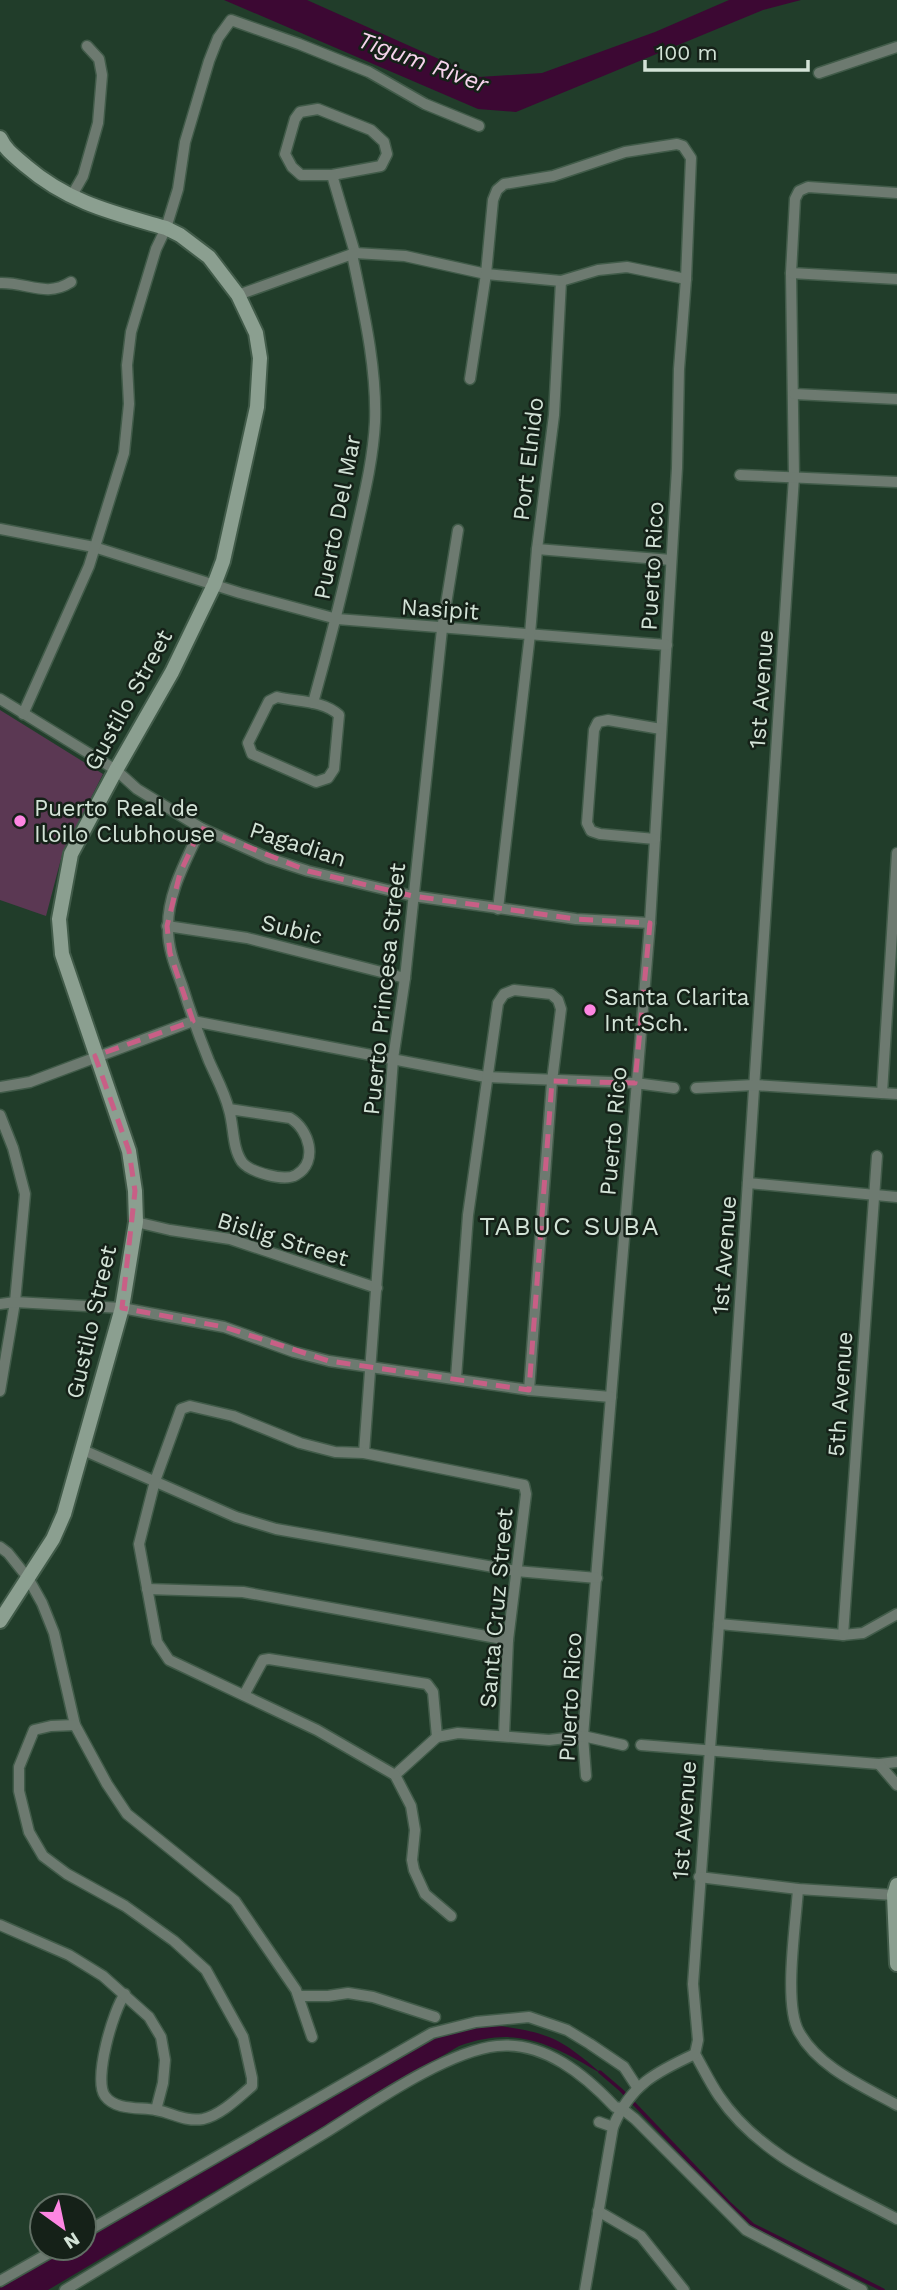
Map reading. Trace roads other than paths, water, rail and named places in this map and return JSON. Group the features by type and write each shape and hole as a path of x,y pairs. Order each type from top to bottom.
{"street":[{"path":"23,714 89,566 124,453 130,404 127,365 131,332 159,239 166,228 178,189 185,142 209,61 218,38 231,20 369,72 425,104 479,126"},
{"path":"71,197 83,176 98,123 102,75 99,59 87,46"},
{"path":"819,73 897,47"},
{"path":"318,109 371,130 384,142 387,154 381,166 332,175 301,175 286,159 295,119 300,112 318,109"},
{"name":"Puerto Rico","path":"486,274 493,200 497,190 504,184 552,176 625,152 677,144 683,146 691,158 679,369 677,468 650,923 583,1736 586,1776"},
{"name":"Gustilo Street","path":"0,1621 53,1539 64,1514 122,1308 136,1222 129,1151 61,954 59,919 71,854 173,672 214,585 223,561 246,462 260,379 256,333 238,295 209,257 166,228 71,197 38,176 1,146"},
{"name":"Puerto Del Mar","path":"313,703 337,619 369,474 375,422 363,304 354,253 332,175"},
{"name":"1st Avenue","path":"695,2054 698,2040 693,1984 699,1877 719,1625 794,477 791,273 795,199 799,191 807,187 897,193"},
{"path":"238,295 354,253 405,256 486,274 561,281 598,270 627,267 686,279"},
{"path":"791,273 897,279"},
{"path":"470,379 486,274"},
{"name":"Port Elnido","path":"561,281 554,415 537,549 671,560"},
{"path":"0,283 18,283 57,290 71,282"},
{"path":"794,394 897,399"},
{"path":"740,475 897,482"},
{"path":"0,529 94,547 214,585"},
{"name":"Puerto Princesa Street","path":"364,1453 393,1059 405,978 442,629 458,530"},
{"path":"498,909 530,635 537,549"},
{"name":"Nasipit","path":"214,585 337,619 667,645"},
{"path":"277,697 313,703 339,715 334,769 328,778 316,782 251,754 248,743 269,701 277,697"},
{"name":"Pagadian","path":"0,699 116,770 137,789 201,828 268,858 309,871 413,896 576,919 650,923"},
{"path":"654,839 600,834 591,831 587,824 594,730 598,722 608,720 661,729"},
{"path":"201,828 173,895 167,926 170,953 193,1021 229,1109 236,1151 246,1166 278,1178 290,1178 299,1174 306,1166 310,1150 307,1135 299,1123 290,1118 229,1109"},
{"path":"881,1093 897,853"},
{"name":"Subic","path":"167,926 247,938 405,978"},
{"path":"456,1378 468,1215 498,1003 504,994 514,990 551,994 558,1000 561,1009 552,1081 528,1390"},
{"path":"0,1087 30,1082 193,1021 486,1077 635,1083 674,1088"},
{"path":"696,1088 754,1085 897,1094"},
{"path":"0,1115 13,1148 25,1194 15,1302 0,1391"},
{"name":"5th Avenue","path":"843,1635 872,1196 877,1156"},
{"path":"748,1184 897,1197"},
{"name":"Bislig Street","path":"136,1222 170,1230 230,1238 377,1289"},
{"path":"0,1304 15,1302 122,1308 224,1327 329,1361 528,1390 611,1398"},
{"path":"364,1453 335,1452 300,1443 233,1416 190,1406 181,1409 155,1481 139,1544 147,1590 157,1642 169,1660 317,1730 395,1775 411,1806 415,1830 412,1860 414,1870 425,1895 451,1916"},
{"path":"83,1450 236,1517 276,1529 516,1571 597,1578"},
{"name":"Santa Cruz Street","path":"364,1453 524,1485 526,1494 508,1640 504,1735"},
{"path":"0,1547 28,1578 42,1603 54,1633 75,1725 107,1784 127,1814 235,1901 299,1996 312,2037"},
{"path":"147,1590 243,1592 508,1640"},
{"path":"719,1625 843,1635 863,1633 897,1614"},
{"path":"244,1695 263,1660 269,1659 427,1685 433,1692 437,1737"},
{"path":"75,1725 34,1730 25,1750 19,1767 19,1791 29,1832 43,1856 67,1874 125,1906 174,1941 206,1970 243,2037 252,2086 239,2098 204,2119 182,2119 156,2110 137,2110 111,2101 104,2095 101,2082 112,2017 125,1994"},
{"path":"395,1775 437,1737 458,1733 549,1740 583,1736 623,1745"},
{"path":"641,1745 879,1764 897,1762"},
{"path":"879,1764 897,1785"},
{"path":"699,1877 798,1889 896,1890 897,1964"},
{"path":"798,1889 791,2007 798,2032 841,2074 897,2105"},
{"path":"0,1925 69,1955 103,1976 149,2017 162,2037 165,2060 163,2083 156,2110"},
{"path":"299,1996 348,1993 373,1997 435,2017"},
{"path":"98,2225 432,2032 477,2022 529,2017 547,2022 578,2037 624,2067 637,2087"},
{"path":"65,2290 394,2091 469,2052 498,2046 537,2051 579,2073 615,2108 622,2107"},
{"path":"585,2290 613,2127 622,2107 637,2087 661,2069 695,2054 719,2097 741,2123 768,2147 789,2163 897,2218"},
{"path":"622,2107 746,2230 862,2290"},
{"path":"599,2122 613,2127"},
{"path":"598,2211 641,2236 684,2290"},
{"path":"0,2281 33,2262"}],"water":[{"name":"Tigum River","path":"224,0 307,0 479,77 542,73 655,32 729,0 801,0 763,10 516,112 478,109"},
{"path":"499,2026 544,2035 566,2046 602,2074 550,2046 534,2041 499,2037 459,2046 98,2260 98,2230 434,2036 473,2027"},
{"path":"42,2262 95,2262 48,2290 0,2290 0,2287"}],"waterway":[{"path":"600,2072 621,2090 753,2225 883,2290"}],"place":[{"name":"Puerto Real de Iloilo Clubhouse","path":"20,821"},
{"name":"Santa Clarita Int.Sch.","path":"590,1010"}],"district":[{"name":"TABUC SUBA","path":"570,1226"}]}
